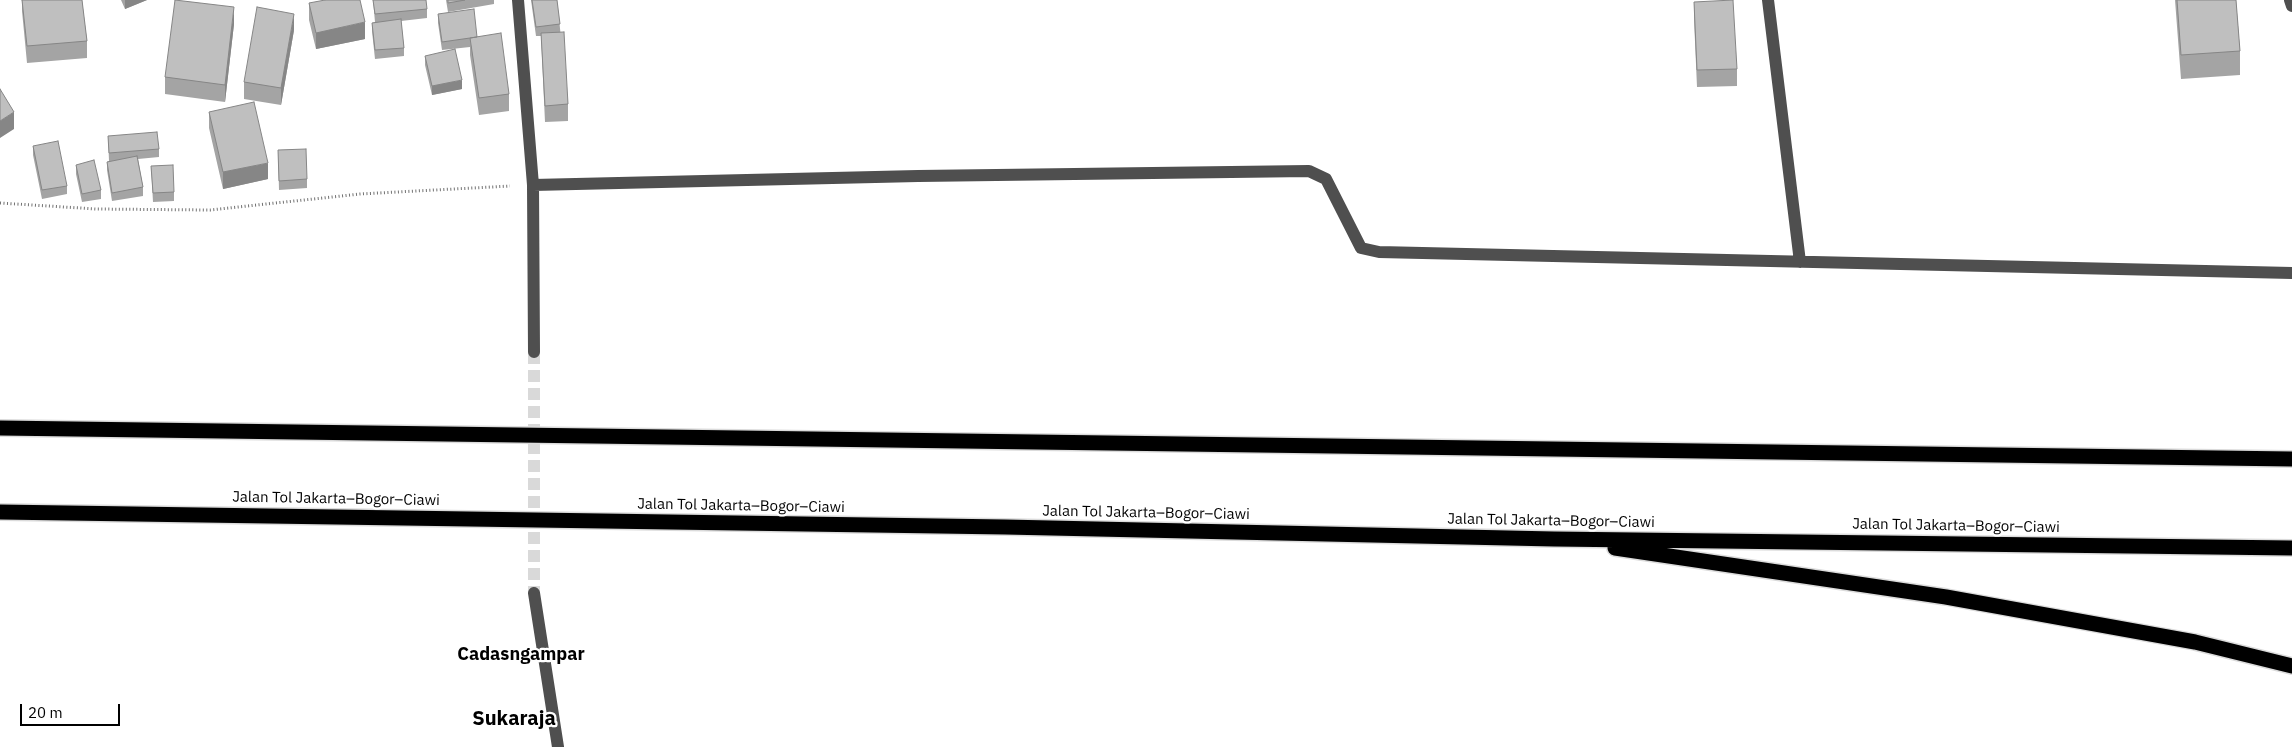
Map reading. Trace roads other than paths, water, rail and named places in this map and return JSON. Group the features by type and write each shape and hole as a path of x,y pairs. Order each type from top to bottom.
{"highway":[{"path":"0,428 2292,459"},
{"name":"Jalan Tol Jakarta–Bogor–Ciawi","path":"0,512 1005,527 1554,539 2292,548"},
{"path":"1554,539 1946,597 2195,642 2292,666"}],"street":[{"path":"518,0 534,184 534,352"},
{"path":"1768,0 1800,262"},
{"path":"2290,0 2292,6"},
{"path":"534,184 918,176 1309,171 1326,180 1361,248 1379,252 2292,273"},
{"path":"534,593 558,747"}],"tunnel":[{"path":"534,352 534,593"}],"district":[{"name":"Cadasngampar","path":"521,655"},
{"name":"Sukaraja","path":"514,719"}]}
